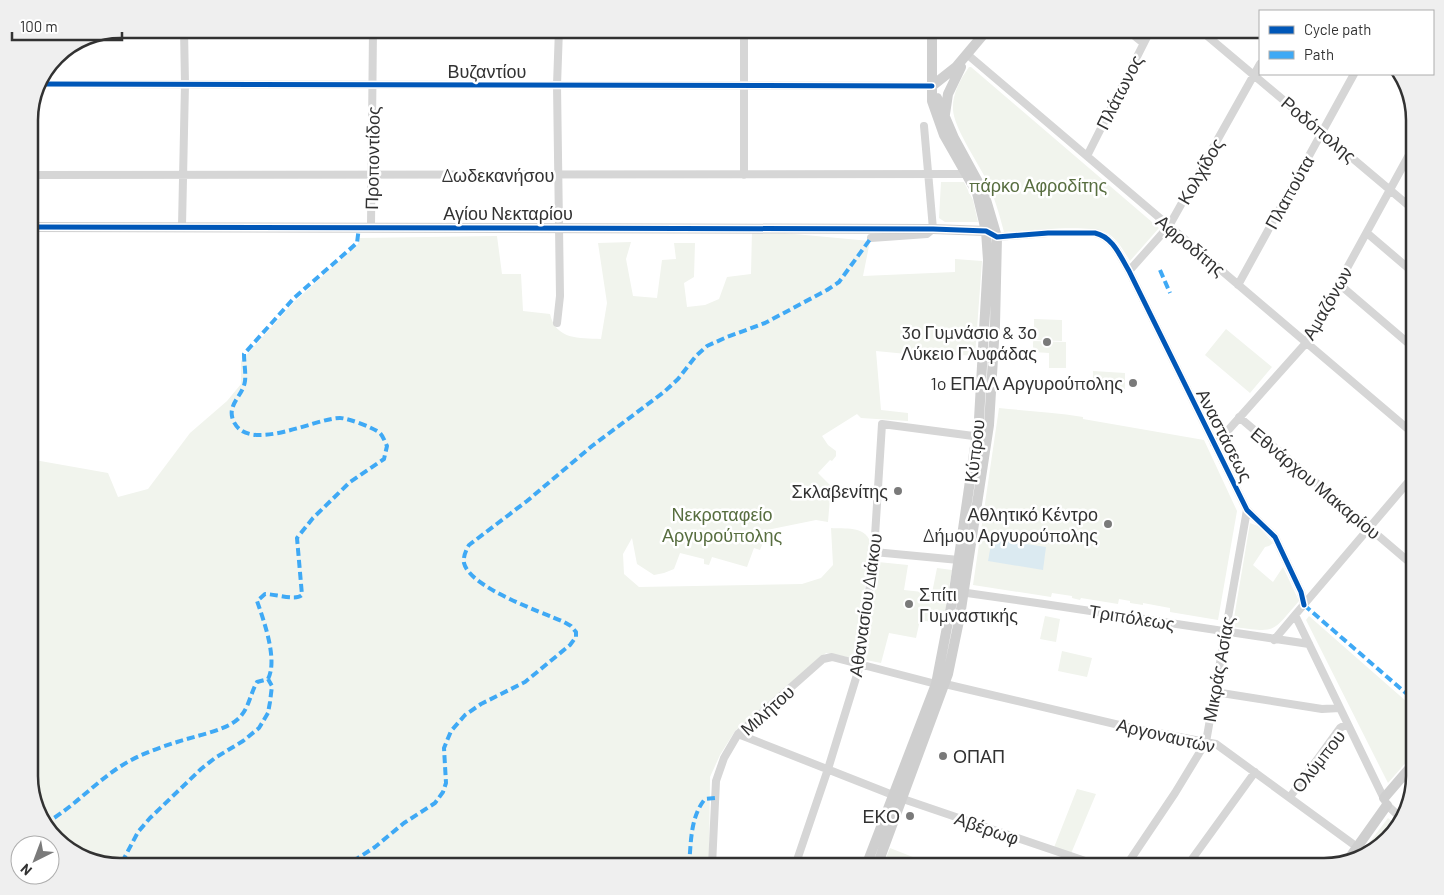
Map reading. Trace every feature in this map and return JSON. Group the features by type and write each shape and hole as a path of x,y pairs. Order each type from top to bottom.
{"main road":[{"name":"Κύπρου","path":"932,38 934,108 944,135 967,174 979,200 986,230 988,260 982,437 959,560 959,592"},
{"path":"932,86 947,76 968,55 981,38"},
{"path":"945,115 948,94 968,55"},
{"name":"Κύπρου","path":"879,858 898,797 940,684 959,592 982,437 995,329 997,237 984,193 954,138 932,86"},
{"name":"Αγίου Νεκταρίου","path":"38,227 371,226 933,228 986,230"},
{"path":"986,230 997,237"},
{"path":"1354,852 1406,774"},
{"name":"Κύπρου","path":"870,858 898,797"}],"street":[{"path":"182,226 184,38"},
{"name":"Προποντίδος","path":"371,226 373,38"},
{"path":"557,324 560,296 557,85 559,38"},
{"path":"744,38 744,175"},
{"path":"1137,38 1143,43"},
{"name":"Πλάτωνος","path":"1087,156 1146,38"},
{"name":"Ροδόπολης","path":"1210,38 1406,203"},
{"name":"Αφροδίτης","path":"968,55 1406,427"},
{"name":"Κολχίδος","path":"1129,271 1169,226 1259,66"},
{"name":"Πλαπούτα","path":"1238,285 1353,75"},
{"name":"Βυζαντίου","path":"46,84 932,86"},
{"path":"870,238 928,234 933,228 924,126"},
{"name":"Αμαζόνων","path":"1214,444 1306,342 1406,161"},
{"name":"Δωδεκανήσου","path":"38,175 967,174"},
{"path":"997,237 1048,233 1094,233 1102,235 1113,244 1129,271"},
{"path":"1367,234 1406,266"},
{"name":"Αναστάσεως","path":"1129,271 1247,510 1275,537 1301,592 1304,605"},
{"path":"1339,284 1406,341"},
{"name":"Εθνάρχου Μακαρίου","path":"1239,417 1406,559"},
{"name":"Αθανασίου Διάκου","path":"798,858 828,770 860,665 874,552 882,424 982,437"},
{"path":"1274,640 1406,485"},
{"name":"Μικράς Ασίας","path":"1131,858 1175,793 1206,742 1247,510"},
{"path":"874,552 959,560"},
{"name":"Τριπόλεως","path":"959,592 1309,644"},
{"path":"1295,615 1386,802 1397,814"},
{"name":"Μιλήτου","path":"713,858 718,774 724,758 738,734 826,657 860,665"},
{"name":"Αργοναυτών","path":"860,665 1132,728 1216,744 1361,849"},
{"path":"1215,692 1322,710 1340,708"},
{"name":"Ολύμπου","path":"1290,798 1340,728 1347,724"},
{"name":"Αβέρωφ","path":"738,734 898,797 1077,858"},
{"path":"1193,858 1255,772"}],"green space":[{"name":"πάρκο Αφροδίτης","path":"969,67 1159,228 1130,261 1113,238 1105,232 1084,228 1070,228 1004,232 996,204 985,177 961,134 954,117 953,104 955,93"},
{"path":"941,182 964,182 973,200 978,222 945,222 939,218"},
{"name":"Νεκροταφείο Αργυρούπολης","path":"752,230 870,241 863,276 955,272 955,259 982,261 975,356 918,352 917,355 876,351 881,410 908,413 908,421 861,418 857,414 822,436 828,445 836,451 836,456 832,461 830,460 818,473 831,486 828,522 816,520 757,532 757,537 764,540 760,550 754,548 747,567 712,557 709,565 704,564 704,559 680,553 674,569 654,575 637,564 632,538 623,554 624,574 639,587 802,584 821,578 833,565 831,528 859,531 867,536 870,541 857,659 826,653 735,731 720,755 710,777 709,858 120,858 98,855 78,847 58,830 46,812 39,791 38,781 38,461 108,473 118,497 148,489 190,433 227,401 241,384 241,361 294,302 358,244 359,238 497,236 502,274 521,274 523,311 550,314 557,329 577,338 601,339 607,303 598,243 631,242 626,259 633,296 657,298 662,260 676,259 674,243 695,243 694,277 684,283 687,307 705,305 719,299 727,277 751,274"},
{"path":"1034,319 1062,320 1062,341 1034,340"},
{"path":"1226,329 1272,367 1250,393 1205,355"},
{"path":"1033,341 1066,342 1066,368 1049,368 1049,353 1033,352"},
{"path":"1093,371 1125,373 1125,389 1093,388"},
{"name":"Αθλητικό Κέντρο Δήμου Αργυρούπολης","path":"999,408 1072,415 1083,417 1083,419 1204,440 1237,511 1218,620 1170,612 1170,608 1143,603 1143,605 1130,603 1130,601 1119,599 1118,604 1081,598 1080,600 1072,598 1072,596 1052,593 1051,597 973,585"},
{"path":"1250,523 1258,526 1273,543 1265,547 1253,565 1273,582 1283,567 1299,601 1278,625 1266,630 1235,627 1233,624"},
{"name":"Σπίτι Γυμναστικής","path":"878,562 908,565 904,590 932,593 937,568 952,570 943,624 920,620 916,638 889,633 881,663 866,660"},
{"path":"1045,616 1060,619 1056,642 1040,639"},
{"path":"1309,616 1406,701 1406,762 1388,783 1306,620"},
{"path":"1062,651 1092,658 1087,677 1058,671"},
{"path":"1077,789 1096,794 1070,856 1053,850"},
{"path":"1388,818 1392,821 1374,841 1366,847"},
{"path":"890,848 915,858 886,858"}],"shaded area":[{"path":"992,539 1046,547 1043,570 988,561"}],"marked path":[{"path":"268,679 271,671 271,651 257,601 265,594 290,597 302,595 297,538 313,518 350,482 384,459 387,446 377,431 344,418 266,435 252,434 241,430 233,420 232,409 244,386 244,354 294,298 357,243 359,227"},
{"path":"358,858 375,847 404,823 435,803 443,792 446,783 444,748 451,731 465,715 481,704 525,682 570,645 576,637 576,632 571,626 524,606 492,590 479,581 469,572 464,563 469,545 527,501 592,446 664,392 707,346 765,323 839,282 871,238"},
{"path":"1160,270 1170,293"},
{"path":"1304,605 1406,693"},
{"path":"50,820 111,773 141,755 217,730 232,723 245,711 257,682 268,679 272,686 268,713 259,728 201,769 150,818 138,832 124,858"},
{"path":"690,858 692,831 696,814 705,799 716,798"}],"cycle path":[{"path":"46,84 932,86"},
{"path":"38,227 933,229 986,231 997,237 1048,233 1095,233 1107,239 1119,253 1247,510 1275,537 1301,592 1304,605"}],"place":[{"name":"3ο Γυμνάσιο & 3ο Λύκειο Γλυφάδας","path":"1047,342"},
{"name":"1o ΕΠΑΛ Αργυρούπολης","path":"1133,383"},
{"name":"Σκλαβενίτης","path":"898,491"},
{"name":"Αθλητικό Κέντρο Δήμου Αργυρούπολης","path":"1108,524"},
{"name":"Σπίτι Γυμναστικής","path":"909,604"},
{"name":"ΟΠΑΠ","path":"943,756"},
{"name":"ΕΚΟ","path":"910,816"}]}
